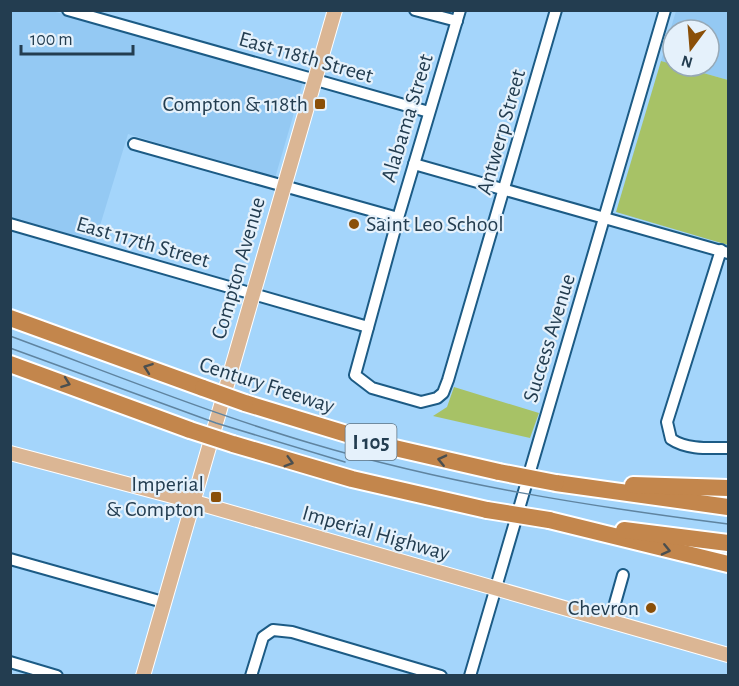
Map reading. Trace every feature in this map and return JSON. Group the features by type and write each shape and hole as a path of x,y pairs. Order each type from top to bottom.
{"highway":[{"path":"10,311 73,340"},
{"name":"Century Freeway","path":"10,318 245,403 396,448 556,483 729,507"},
{"name":"I 105","path":"10,364 190,430 362,482 487,510 729,543"},
{"path":"578,486 630,484 729,488"},
{"path":"549,520 729,564"}],"main road":[{"name":"Compton Avenue","path":"143,675 191,501 335,10"},
{"name":"Imperial Highway","path":"10,453 191,501 729,655"}],"street":[{"name":"East 118th Street","path":"68,10 429,112"},
{"path":"415,10 458,16"},
{"name":"Antwerp Street","path":"355,375 365,385 421,402 436,398 443,393 556,10"},
{"name":"Success Avenue","path":"470,675 665,10"},
{"name":"Alabama Street","path":"355,375 398,218 458,16"},
{"path":"134,144 398,218"},
{"path":"414,164 725,252 667,422 671,439 692,447 729,448"},
{"name":"East 117th Street","path":"10,224 368,327"},
{"path":"10,559 164,602"},
{"path":"610,621 623,575"},
{"path":"251,675 260,644 267,633 273,630 292,632 441,675"},
{"path":"10,662 57,675"}],"shaded area":[{"path":"10,11 52,11 303,82 275,178 128,134 95,242 11,219"},
{"path":"676,11 728,11 728,80 721,78 721,18 674,18"}],"green space":[{"path":"661,61 661,78 728,80 728,245 616,212"},
{"path":"454,387 539,413 530,438 433,416 447,407"}],"tram line":[{"path":"10,336 235,419 362,458 518,492 622,510 728,524"},
{"path":"10,348 216,423 345,462"}],"place":[{"name":"Compton & 118th","path":"320,104"},
{"name":"Saint Leo School","path":"354,224"},
{"name":"Imperial & Compton","path":"216,497"},
{"name":"Chevron","path":"651,608"}]}
